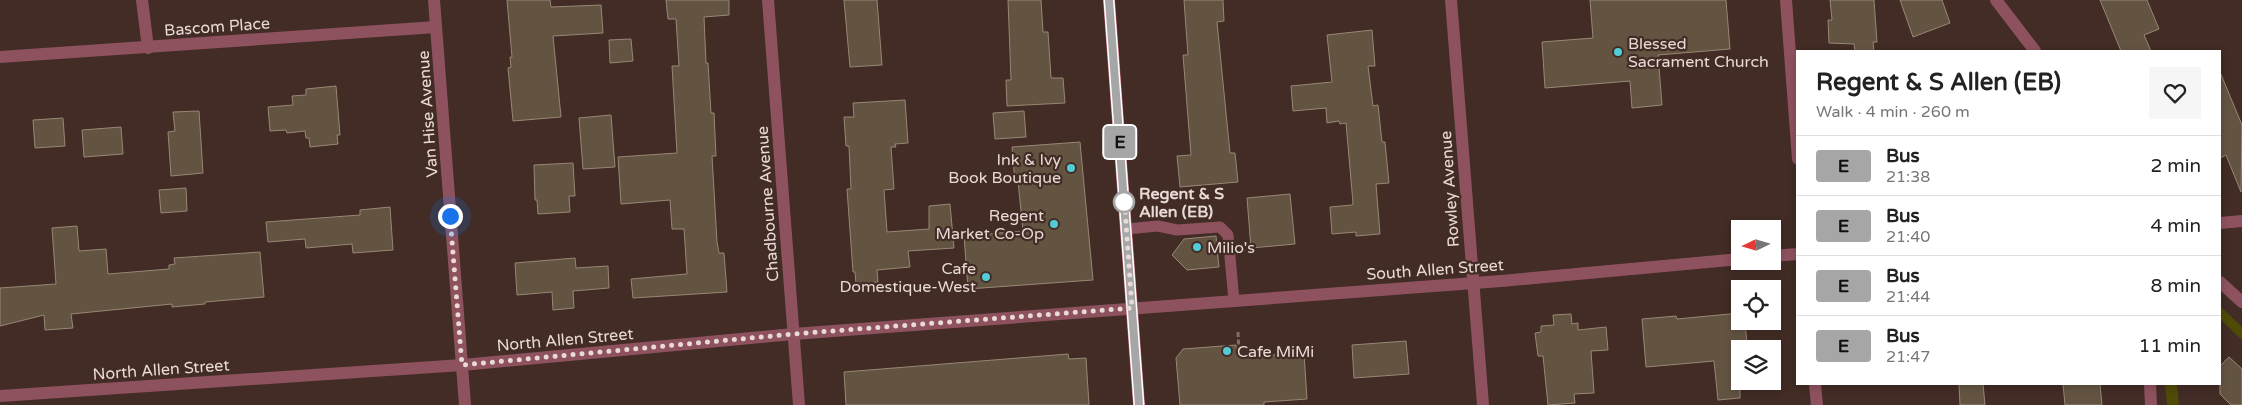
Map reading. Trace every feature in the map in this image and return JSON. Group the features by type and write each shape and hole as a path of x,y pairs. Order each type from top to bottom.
{"main road":[{"path":"1109,0 1139,405"}],"street":[{"path":"142,0 148,48"},
{"name":"Van Hise Avenue","path":"434,0 465,405"},
{"name":"Chadbourne Avenue","path":"768,0 799,405"},
{"name":"Rowley Avenue","path":"1451,0 1483,405"},
{"path":"1786,0 1796,132"},
{"path":"1996,0 2034,50"},
{"name":"Bascom Place","path":"0,57 436,27"},
{"path":"2221,223 2242,221"},
{"path":"1781,255 1796,254"},
{"name":"South Allen Street","path":"1132,308 1731,260"},
{"path":"2221,283 2242,302"},
{"name":"North Allen Street","path":"0,396 462,365 793,334 1132,308"},
{"path":"1815,385 1816,405"},
{"path":"2150,385 2151,405"}],"lane":[{"path":"1126,229 1158,226 1177,230 1220,227 1228,235 1234,301"}],"path":[{"path":"1238,332 1239,355"}],"shaded area":[{"path":"2221,307 2242,327 2242,340 2221,320"},
{"path":"2165,385 2177,385 2179,405 2167,405"}],"building":[{"path":"507,0 550,0 551,7 601,5 603,33 553,36 561,117 513,121 508,68 511,67 510,57 512,57"},
{"path":"666,0 729,0 729,15 704,17 711,113 714,113 716,156 712,156 717,242 719,253 724,253 727,292 633,298 631,279 687,274 684,229 672,229 670,200 621,204 618,157 677,153 672,66 679,66 676,19 668,19"},
{"path":"844,0 877,0 882,65 850,67"},
{"path":"1008,0 1041,0 1043,32 1048,32 1051,78 1063,78 1065,103 1007,106 1006,80 1011,80"},
{"path":"1184,0 1223,0 1224,21 1217,22 1230,153 1235,153 1238,182 1180,187 1177,156 1191,155 1183,55 1188,55"},
{"name":"Blessed Sacrament Church","path":"1590,0 1726,0 1730,49 1658,55 1662,105 1632,108 1630,81 1545,88 1542,42 1593,38"},
{"path":"1830,0 1874,0 1877,42 1873,42 1874,50 1855,50 1854,44 1829,43 1828,20 1832,20"},
{"path":"1900,0 1942,0 1950,23 1913,37"},
{"path":"2100,0 2147,0 2159,29 2144,35 2151,50 2121,50"},
{"path":"1372,30 1375,66 1368,66 1373,106 1378,105 1382,142 1385,142 1389,183 1376,184 1380,234 1356,236 1356,232 1332,234 1330,207 1352,205 1353,203 1346,123 1340,124 1339,121 1327,123 1326,108 1293,111 1291,86 1332,82 1327,35"},
{"path":"631,39 633,61 610,63 609,40"},
{"path":"2221,74 2242,125 2241,192 2226,155 2221,158"},
{"path":"336,86 340,135 337,135 338,144 310,147 309,138 306,138 305,131 287,133 286,130 270,131 268,107 293,105 292,96 306,95 306,89"},
{"path":"905,100 908,143 895,144 896,147 891,147 894,189 884,190 887,232 929,229 929,206 950,204 954,248 908,251 910,267 877,270 878,282 856,284 855,272 853,272 847,189 851,189 849,146 846,146 844,117 854,117 853,103"},
{"path":"199,111 203,173 171,176 168,132 175,131 173,112"},
{"path":"1024,111 1026,137 995,139 993,113"},
{"path":"611,115 615,167 583,169 579,118"},
{"path":"63,118 65,146 35,148 33,120"},
{"path":"121,127 123,154 84,157 82,130"},
{"path":"1080,142 1093,280 968,289 964,236 1023,231 1018,181 1015,182 1012,147"},
{"path":"573,163 575,196 569,196 570,212 538,214 537,200 535,200 534,165"},
{"path":"186,188 187,211 161,213 159,190"},
{"path":"1290,194 1295,244 1251,248 1247,198"},
{"path":"390,207 393,250 353,253 352,244 306,248 305,239 268,242 266,222 360,215 360,210"},
{"path":"77,226 79,251 106,249 108,274 169,269 169,265 175,264 174,258 260,252 264,297 172,307 172,304 71,314 73,328 45,330 44,315 0,326 0,288 56,284 52,228"},
{"name":"Milio's","path":"1216,236 1219,267 1187,270 1172,255 1184,239"},
{"path":"575,258 576,268 608,266 609,288 573,291 574,308 553,310 552,292 517,295 515,263"},
{"path":"1571,314 1572,324 1578,323 1578,330 1606,327 1608,350 1591,351 1594,393 1574,394 1575,403 1548,405 1543,356 1538,356 1535,333 1541,332 1541,326 1554,325 1553,315"},
{"path":"1731,314 1731,330 1746,330 1747,340 1731,340 1731,390 1740,390 1740,398 1718,400 1714,361 1646,367 1642,319 1676,316 1677,319"},
{"path":"1406,341 1409,374 1354,378 1352,345"},
{"path":"1236,345 1237,355 1257,353 1258,356 1304,353 1307,399 1264,402 1264,405 1180,405 1176,358 1183,349"},
{"path":"1068,354 1069,359 1086,358 1089,405 846,405 844,372"},
{"path":"2229,357 2242,369 2242,405 2231,405 2220,394 2221,365"},
{"path":"1959,385 1983,385 1985,405 1960,405"},
{"path":"2063,385 2100,385 2102,405 2065,405"}],"bus line":[{"name":"E","path":"1109,0 1139,405"}],"place":[{"name":"Blessed Sacrament Church","path":"1618,52"},
{"name":"Ink & Ivy Book Boutique","path":"1071,168"},
{"name":"Regent & S Allen (EB)","path":"1124,202"},
{"name":"Regent Market Co-Op","path":"1054,224"},
{"name":"Milio's","path":"1197,247"},
{"name":"Cafe Domestique-West","path":"986,277"},
{"name":"Cafe MiMi","path":"1227,351"}],"route":[{"path":"450,216 462,365 793,334 1132,308 1124,195 1124,202"}]}
